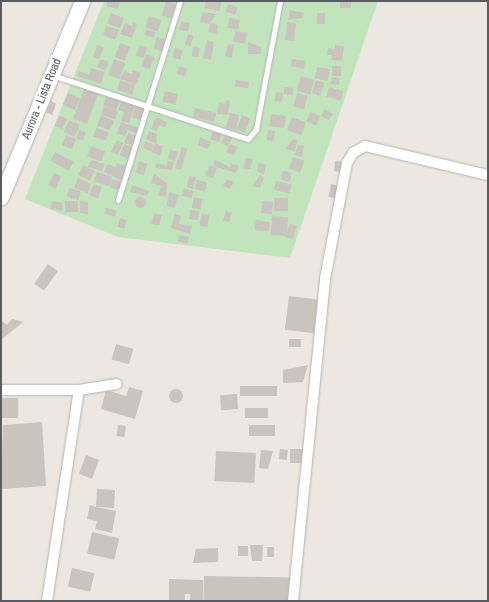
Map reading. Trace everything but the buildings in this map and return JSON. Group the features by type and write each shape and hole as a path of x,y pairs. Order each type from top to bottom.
{"street":[{"name":"Aurora - Lista Road","path":"1,197 82,1"},
{"path":"293,601 325,279 347,164 353,153 365,146 488,175"},
{"path":"1,390 79,390 117,384"},
{"path":"47,601 79,390"}],"lane":[{"path":"118,200 150,108 180,1"},
{"path":"52,75 241,139 253,135 280,1"}],"green space":[{"path":"104,1 378,1 290,258 118,237 25,199"}]}
